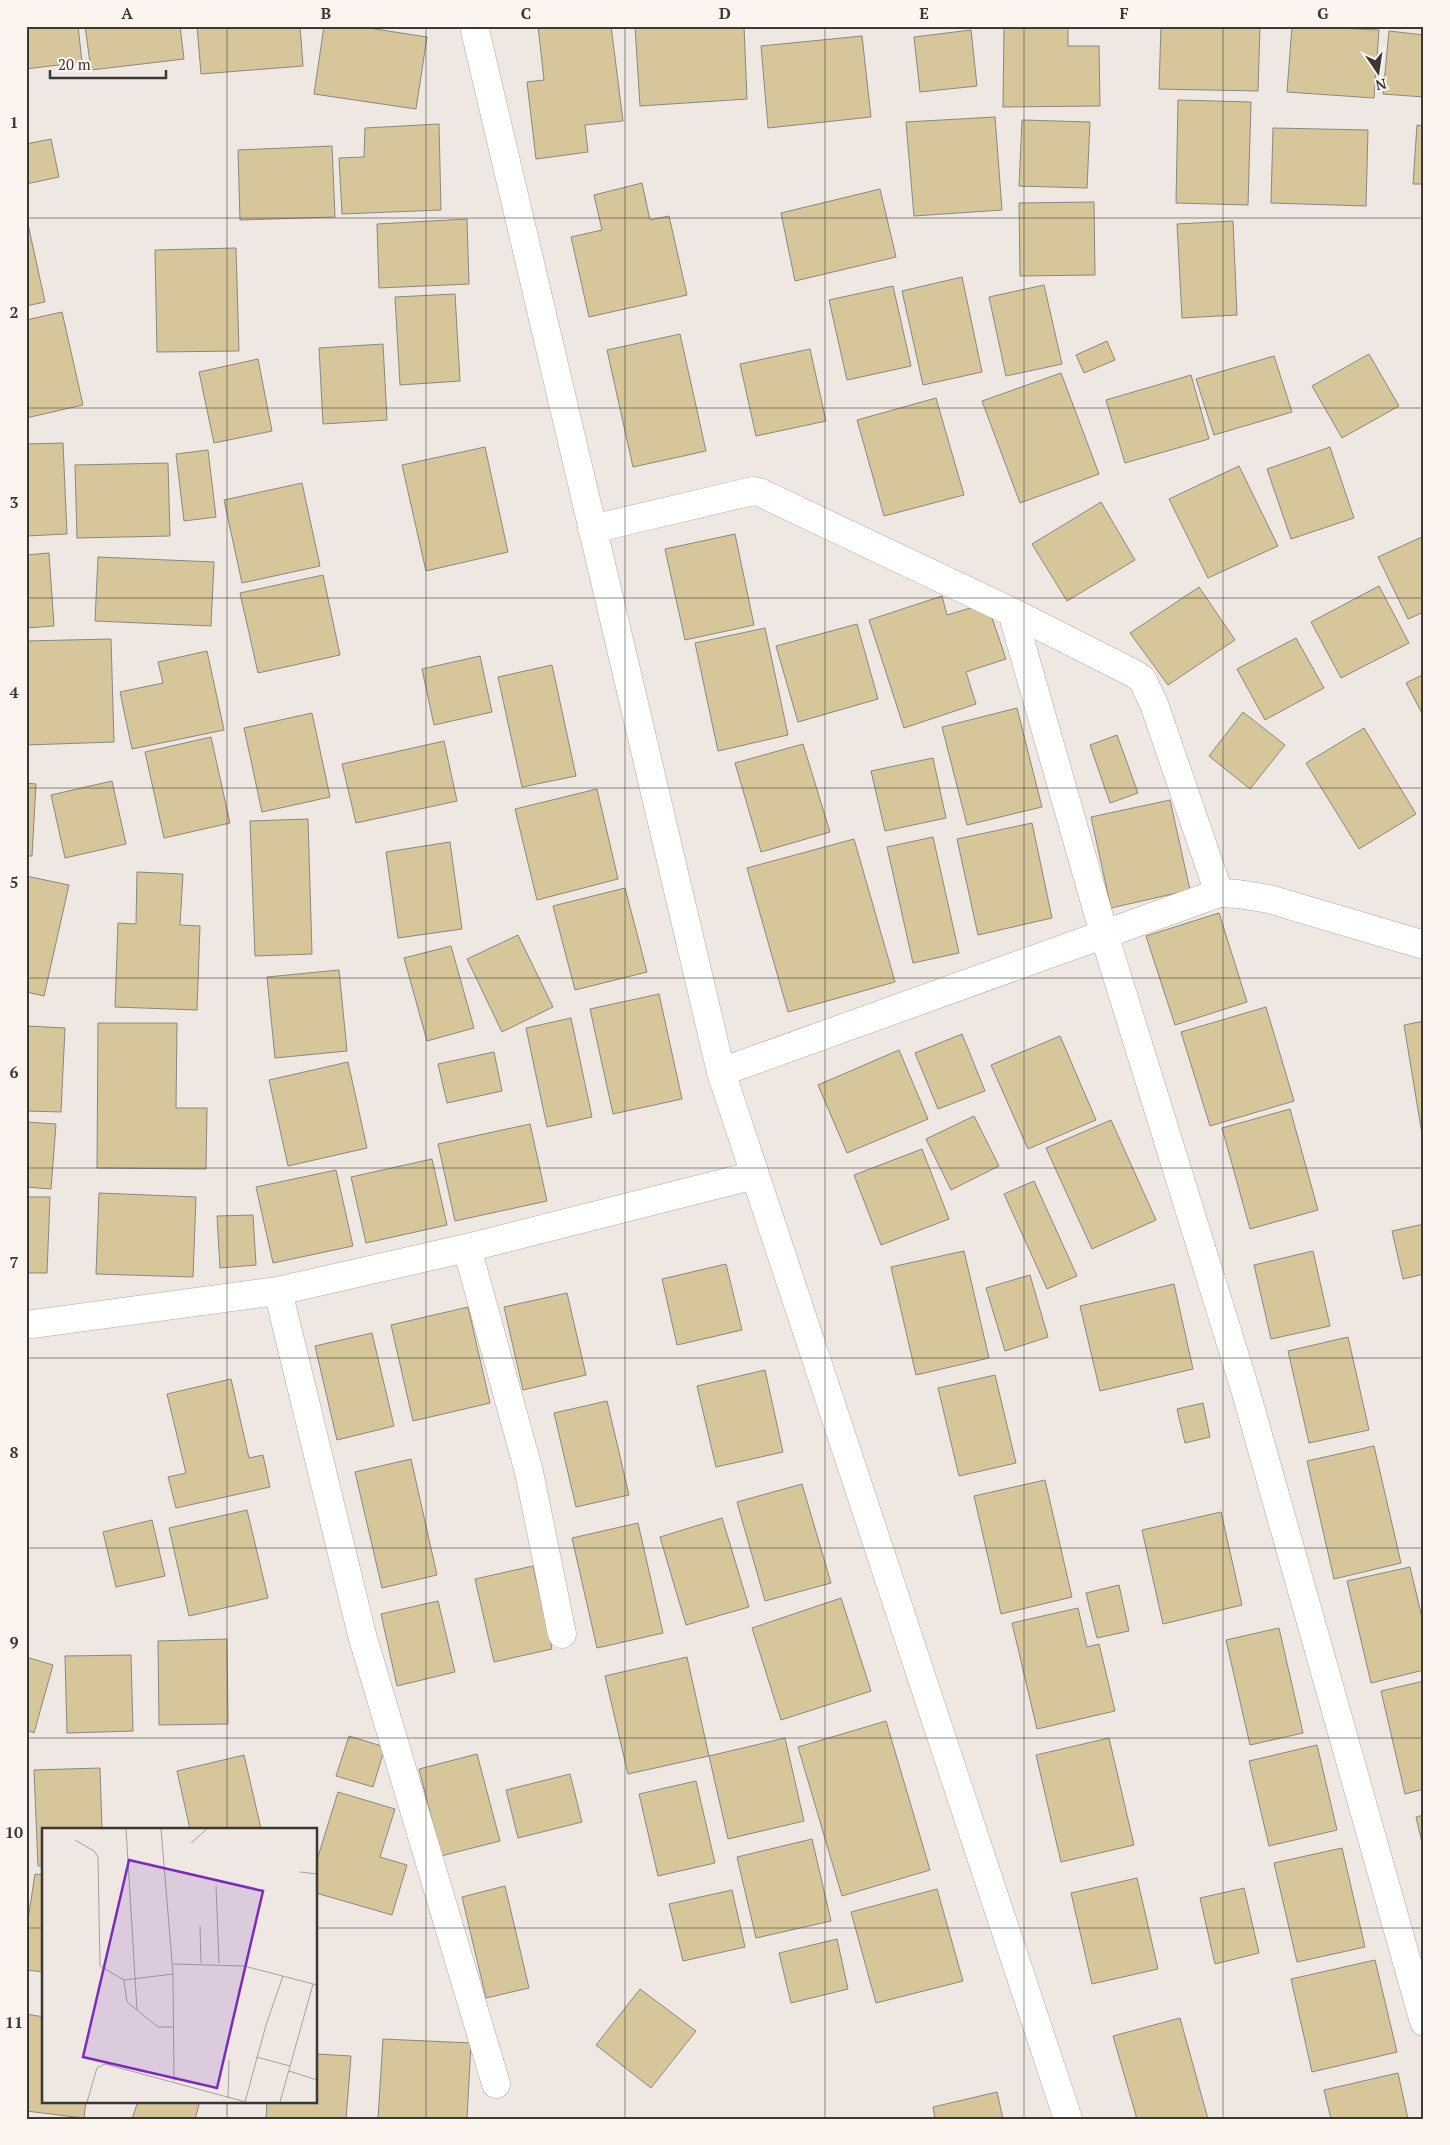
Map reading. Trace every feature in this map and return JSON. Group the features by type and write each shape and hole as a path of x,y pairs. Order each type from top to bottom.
{"street":[{"path":"474,26 721,1072 897,1597 1068,2119"},
{"path":"592,529 753,491 1012,612 1142,679 1154,704 1220,893"},
{"path":"1012,612 1104,934 1245,1389 1424,2022"},
{"path":"721,1072 1220,893 1238,894 1269,900 1424,945"},
{"path":"26,1325 278,1291 466,1248 755,1175"},
{"path":"466,1248 529,1472 562,1634"},
{"path":"278,1291 362,1635 496,2084"}],"building":[{"path":"26,26 78,26 82,62 26,69"},
{"path":"85,26 180,26 184,59 91,70"},
{"path":"197,26 300,26 303,66 201,74"},
{"path":"324,26 356,26 427,37 416,109 314,94"},
{"path":"538,26 611,26 623,121 585,125 588,152 536,159 527,82 544,80"},
{"path":"635,26 744,26 747,99 640,106"},
{"path":"1161,26 1260,26 1258,91 1159,89"},
{"path":"1292,26 1379,30 1374,98 1287,92"},
{"path":"1004,27 1068,28 1068,46 1099,46 1100,106 1003,107"},
{"path":"971,30 977,86 920,92 914,37"},
{"path":"1389,31 1424,35 1424,97 1383,94"},
{"path":"862,36 871,117 768,128 761,46"},
{"path":"1178,100 1251,102 1248,205 1176,203"},
{"path":"995,117 1002,210 914,216 906,122"},
{"path":"1022,120 1090,122 1087,188 1019,186"},
{"path":"439,124 441,210 342,214 339,158 364,157 365,128"},
{"path":"1417,125 1424,126 1424,184 1413,184"},
{"path":"1273,128 1368,130 1366,206 1271,203"},
{"path":"51,139 59,177 26,184 26,144"},
{"path":"332,146 335,217 240,220 238,150"},
{"path":"642,183 650,220 669,216 687,295 589,317 571,237 602,230 594,195"},
{"path":"880,189 896,257 795,281 781,213"},
{"path":"1094,202 1095,275 1020,276 1019,203"},
{"path":"26,215 45,302 26,306"},
{"path":"467,219 469,284 379,288 377,224"},
{"path":"1233,221 1237,315 1182,318 1177,224"},
{"path":"236,248 239,351 157,352 155,250"},
{"path":"962,277 982,372 923,385 902,291"},
{"path":"1044,285 1062,364 1006,376 989,297"},
{"path":"893,286 911,366 847,380 829,300"},
{"path":"455,294 460,381 400,385 395,297"},
{"path":"62,312 83,405 26,418 26,320"},
{"path":"680,334 706,451 633,467 607,350"},
{"path":"1107,341 1115,360 1084,373 1076,355"},
{"path":"383,344 387,420 323,424 319,348"},
{"path":"810,349 826,421 756,436 740,364"},
{"path":"1369,354 1399,406 1342,438 1312,386"},
{"path":"1274,356 1292,412 1214,435 1196,379"},
{"path":"258,359 272,431 214,443 199,372"},
{"path":"1061,373 1099,474 1020,503 982,401"},
{"path":"1191,375 1209,439 1125,463 1106,400"},
{"path":"936,398 964,495 884,516 857,420"},
{"path":"63,443 67,534 26,536 26,444"},
{"path":"485,447 508,552 426,571 402,465"},
{"path":"1330,447 1354,518 1291,539 1267,469"},
{"path":"208,450 216,517 184,521 176,454"},
{"path":"168,463 170,536 77,538 75,465"},
{"path":"1239,466 1278,546 1208,578 1169,499"},
{"path":"302,483 320,566 242,583 224,500"},
{"path":"1101,502 1135,560 1067,601 1032,544"},
{"path":"735,534 754,625 685,640 665,549"},
{"path":"1424,536 1424,612 1408,619 1378,557"},
{"path":"49,553 54,626 26,628 26,555"},
{"path":"98,557 214,562 211,626 95,621"},
{"path":"323,575 340,655 258,673 240,593"},
{"path":"1379,586 1409,643 1341,678 1311,622"},
{"path":"1199,587 1235,640 1168,685 1130,633"},
{"path":"942,596 947,615 987,603 1006,659 966,672 976,704 904,728 869,620"},
{"path":"857,624 878,699 798,722 776,646"},
{"path":"765,628 788,735 718,751 695,643"},
{"path":"1296,638 1324,688 1265,720 1237,669"},
{"path":"111,639 114,742 26,745 26,641"},
{"path":"207,651 224,730 132,749 120,692 163,683 158,662"},
{"path":"480,656 492,712 434,725 422,669"},
{"path":"552,665 576,776 522,787 498,677"},
{"path":"1424,674 1424,717 1406,683"},
{"path":"1017,708 1042,807 967,825 942,727"},
{"path":"1243,712 1285,745 1250,789 1209,756"},
{"path":"312,713 330,797 262,812 244,728"},
{"path":"1364,728 1416,814 1359,849 1306,763"},
{"path":"1117,735 1138,793 1110,803 1090,745"},
{"path":"211,737 230,823 164,838 145,752"},
{"path":"444,741 457,801 356,823 342,764"},
{"path":"803,744 830,832 761,852 735,763"},
{"path":"933,758 946,818 885,831 871,771"},
{"path":"112,781 126,844 65,858 51,795"},
{"path":"26,783 36,784 32,856 26,856"},
{"path":"597,789 618,879 537,900 515,809"},
{"path":"1170,800 1190,890 1111,908 1091,817"},
{"path":"308,819 312,954 255,956 250,821"},
{"path":"1032,823 1052,918 978,935 957,839"},
{"path":"933,837 959,953 913,963 887,847"},
{"path":"854,839 895,982 788,1012 747,868"},
{"path":"450,842 462,929 398,938 386,852"},
{"path":"137,872 183,874 180,925 200,926 197,1010 115,1007 118,923 136,924"},
{"path":"26,876 69,885 44,996 26,992"},
{"path":"625,888 647,972 575,990 553,906"},
{"path":"1219,913 1247,1002 1175,1025 1146,936"},
{"path":"518,935 553,1007 502,1032 467,959"},
{"path":"451,946 474,1028 427,1041 404,958"},
{"path":"339,970 347,1051 275,1058 267,977"},
{"path":"659,994 682,1099 613,1114 590,1009"},
{"path":"1266,1007 1294,1101 1210,1126 1181,1032"},
{"path":"26,1013 27,1026 65,1028 61,1112 26,1111"},
{"path":"571,1018 592,1117 547,1127 526,1028"},
{"path":"1424,1021 1424,1140 1423,1140 1404,1025"},
{"path":"98,1023 177,1023 176,1108 207,1108 206,1169 97,1168"},
{"path":"962,1034 985,1091 938,1109 915,1053"},
{"path":"1060,1036 1096,1120 1028,1149 991,1065"},
{"path":"899,1050 928,1119 847,1153 818,1085"},
{"path":"494,1052 502,1091 447,1103 438,1064"},
{"path":"348,1062 367,1148 288,1166 269,1080"},
{"path":"1290,1109 1318,1210 1250,1229 1222,1128"},
{"path":"974,1116 999,1166 951,1190 926,1139"},
{"path":"1111,1120 1156,1220 1092,1249 1046,1148"},
{"path":"26,1122 56,1124 51,1189 26,1187"},
{"path":"530,1124 547,1201 455,1221 438,1144"},
{"path":"922,1149 949,1219 881,1245 854,1175"},
{"path":"432,1159 447,1225 366,1243 351,1177"},
{"path":"336,1170 353,1246 273,1263 256,1187"},
{"path":"1034,1181 1077,1276 1047,1289 1004,1194"},
{"path":"99,1193 196,1197 193,1277 96,1274"},
{"path":"26,1197 50,1197 47,1273 26,1273"},
{"path":"253,1215 256,1265 220,1268 217,1216"},
{"path":"1424,1224 1424,1274 1403,1279 1392,1231"},
{"path":"964,1251 989,1358 916,1375 891,1267"},
{"path":"1313,1251 1330,1326 1271,1339 1254,1265"},
{"path":"726,1264 742,1330 677,1345 662,1279"},
{"path":"1030,1275 1048,1337 1005,1351 986,1288"},
{"path":"1174,1284 1193,1369 1100,1391 1080,1306"},
{"path":"567,1293 586,1375 523,1390 504,1307"},
{"path":"468,1307 490,1403 413,1421 391,1325"},
{"path":"372,1333 394,1426 337,1440 315,1346"},
{"path":"1348,1337 1369,1430 1309,1443 1288,1351"},
{"path":"765,1370 783,1452 716,1467 697,1386"},
{"path":"995,1375 1016,1463 959,1476 938,1388"},
{"path":"231,1379 249,1458 263,1455 270,1487 176,1508 168,1477 186,1473 167,1394"},
{"path":"607,1401 629,1495 576,1507 554,1413"},
{"path":"1203,1403 1210,1437 1185,1443 1177,1409"},
{"path":"1374,1446 1401,1563 1334,1579 1307,1461"},
{"path":"411,1459 437,1575 382,1588 355,1472"},
{"path":"1045,1480 1072,1597 1001,1614 974,1496"},
{"path":"802,1484 831,1583 765,1601 737,1502"},
{"path":"247,1510 268,1598 189,1616 169,1528"},
{"path":"1221,1512 1242,1605 1163,1624 1142,1530"},
{"path":"722,1518 749,1607 686,1625 660,1537"},
{"path":"152,1520 165,1576 116,1587 103,1532"},
{"path":"638,1523 663,1633 597,1648 572,1538"},
{"path":"533,1566 552,1649 494,1662 475,1579"},
{"path":"1410,1567 1424,1626 1424,1670 1371,1683 1347,1581"},
{"path":"1119,1585 1129,1631 1097,1638 1086,1593"},
{"path":"841,1598 871,1691 781,1720 752,1628"},
{"path":"438,1601 455,1672 397,1686 381,1614"},
{"path":"1078,1608 1087,1647 1099,1644 1115,1711 1037,1729 1012,1623"},
{"path":"1279,1628 1303,1733 1250,1745 1226,1640"},
{"path":"227,1639 228,1724 159,1725 158,1641"},
{"path":"131,1655 133,1731 67,1733 65,1656"},
{"path":"26,1657 53,1665 34,1733 26,1730"},
{"path":"687,1657 709,1756 628,1774 605,1676"},
{"path":"1424,1681 1424,1789 1405,1794 1381,1691"},
{"path":"886,1721 930,1870 842,1896 798,1747"},
{"path":"349,1736 385,1747 373,1787 336,1776"},
{"path":"785,1738 804,1821 728,1839 709,1756"},
{"path":"1109,1738 1134,1845 1061,1862 1036,1755"},
{"path":"1317,1745 1337,1830 1269,1846 1249,1761"},
{"path":"477,1754 500,1841 441,1856 419,1769"},
{"path":"244,1755 261,1828 190,1828 177,1771"},
{"path":"100,1768 102,1828 42,1828 42,1866 38,1866 34,1770"},
{"path":"570,1774 582,1822 518,1838 506,1790"},
{"path":"696,1781 715,1863 658,1876 639,1794"},
{"path":"338,1792 395,1809 380,1857 407,1865 392,1915 318,1894 318,1857"},
{"path":"1424,1815 1424,1851 1416,1817"},
{"path":"812,1839 831,1921 756,1938 737,1857"},
{"path":"1342,1848 1365,1947 1297,1962 1274,1863"},
{"path":"35,1874 42,1875 42,1972 26,1970 26,1932"},
{"path":"1137,1878 1158,1969 1092,1984 1071,1893"},
{"path":"505,1886 529,1988 486,1998 462,1897"},
{"path":"1244,1888 1259,1953 1215,1964 1200,1898"},
{"path":"937,1889 963,1981 876,2003 851,1912"},
{"path":"732,1890 745,1947 683,1961 669,1904"},
{"path":"837,1939 848,1989 791,2003 779,1953"},
{"path":"1375,1960 1397,2052 1312,2072 1291,1979"},
{"path":"640,1989 696,2031 651,2088 596,2045"},
{"path":"26,2014 42,2017 42,2102 86,2102 84,2118 26,2111"},
{"path":"1180,2018 1208,2119 1137,2119 1113,2036"},
{"path":"383,2039 471,2043 467,2119 378,2119"},
{"path":"318,2054 351,2056 346,2119 266,2119 267,2102 318,2102"},
{"path":"1398,2073 1408,2119 1331,2119 1324,2090"},
{"path":"997,2092 1003,2119 935,2119 933,2107"},
{"path":"138,2102 200,2102 195,2119 132,2119"}]}
